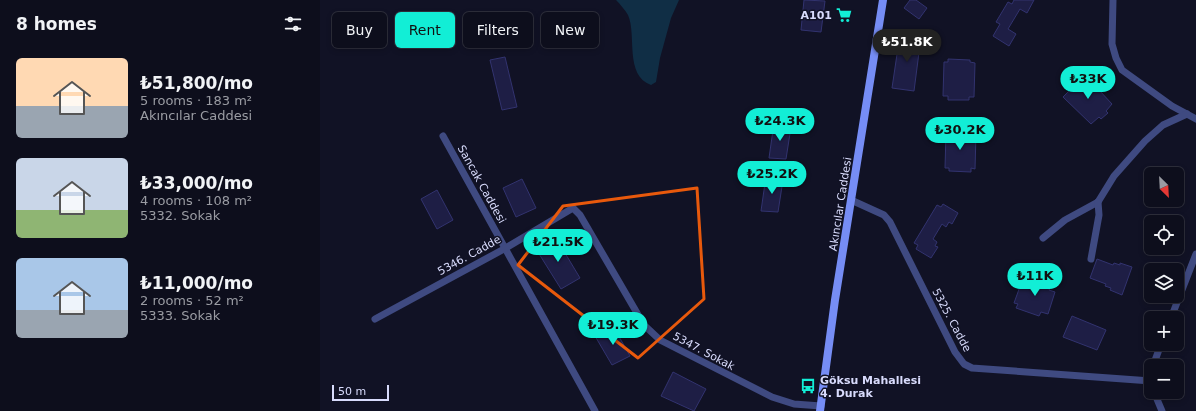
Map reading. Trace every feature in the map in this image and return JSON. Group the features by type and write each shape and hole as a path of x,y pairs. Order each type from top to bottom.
{"street":[{"name":"Akıncılar Caddesi","path":"821,408 835,300 883,0"},
{"path":"1113,0 1112,44 1116,58 1122,70 1143,86 1196,119"},
{"path":"1043,238 1065,220 1098,202 1114,176 1145,141 1164,125 1187,114"},
{"name":"Sancak Caddesi","path":"443,136 504,249 595,411"},
{"name":"5325. Cadde","path":"852,200 884,215 890,222 955,352 964,364 972,368 1144,380"},
{"path":"1091,259 1099,215 1098,202"},
{"name":"5346. Cadde","path":"374,319 504,249 573,208"},
{"name":"5347. Sokak","path":"573,208 580,215 644,325 660,340 772,397 794,404 821,408"},
{"path":"1174,311 1196,254"},
{"path":"1157,399 1162,411"}],"highlighted area":[{"path":"697,188 704,299 638,358 518,265 563,206"}],"water":[{"path":"616,0 679,0 671,18 660,58 656,82 651,85 643,80 637,73 634,64 632,33 628,15"}],"building":[{"path":"804,0 825,1 821,32 801,30"},
{"path":"910,0 916,0 927,8 919,19 904,8"},
{"path":"1014,0 1034,0 1027,13 1020,9 1008,29 1016,34 1009,46 993,36 1000,24 996,22 1008,2 1012,4"},
{"path":"900,34 921,37 914,91 892,88"},
{"path":"505,57 517,107 502,110 490,60"},
{"path":"948,59 970,60 970,62 975,63 974,97 969,97 969,100 948,100 948,96 943,96 944,62 948,62"},
{"path":"1085,75 1112,104 1106,111 1108,113 1101,119 1099,117 1091,124 1063,97 1072,88 1071,86"},
{"path":"774,123 791,127 786,159 769,158"},
{"path":"950,130 972,131 972,134 976,134 975,169 971,168 971,172 949,171 949,168 945,168 946,133 950,133"},
{"path":"766,176 783,180 778,212 761,211"},
{"path":"522,179 536,208 516,217 503,188"},
{"path":"437,190 453,220 437,229 421,199"},
{"path":"943,204 958,213 952,224 949,222 946,227 942,224 933,239 937,242 935,246 938,247 931,258 916,249 918,245 914,243 937,205 941,207"},
{"path":"556,238 580,278 561,289 536,249"},
{"path":"1097,259 1113,265 1114,263 1120,265 1120,263 1132,267 1122,295 1110,290 1111,288 1105,286 1106,284 1090,278"},
{"path":"1028,277 1051,285 1049,290 1055,292 1048,314 1041,312 1039,316 1016,308 1018,304 1014,303 1022,281 1026,282"},
{"path":"1072,316 1106,330 1097,350 1063,337"},
{"path":"613,326 630,356 612,365 595,336"},
{"path":"673,372 706,389 694,411 661,396"}],"place":[{"name":"A101","path":"844,15"},
{"name":"Göksu Mahallesi 4. Durak","path":"808,386"}]}
